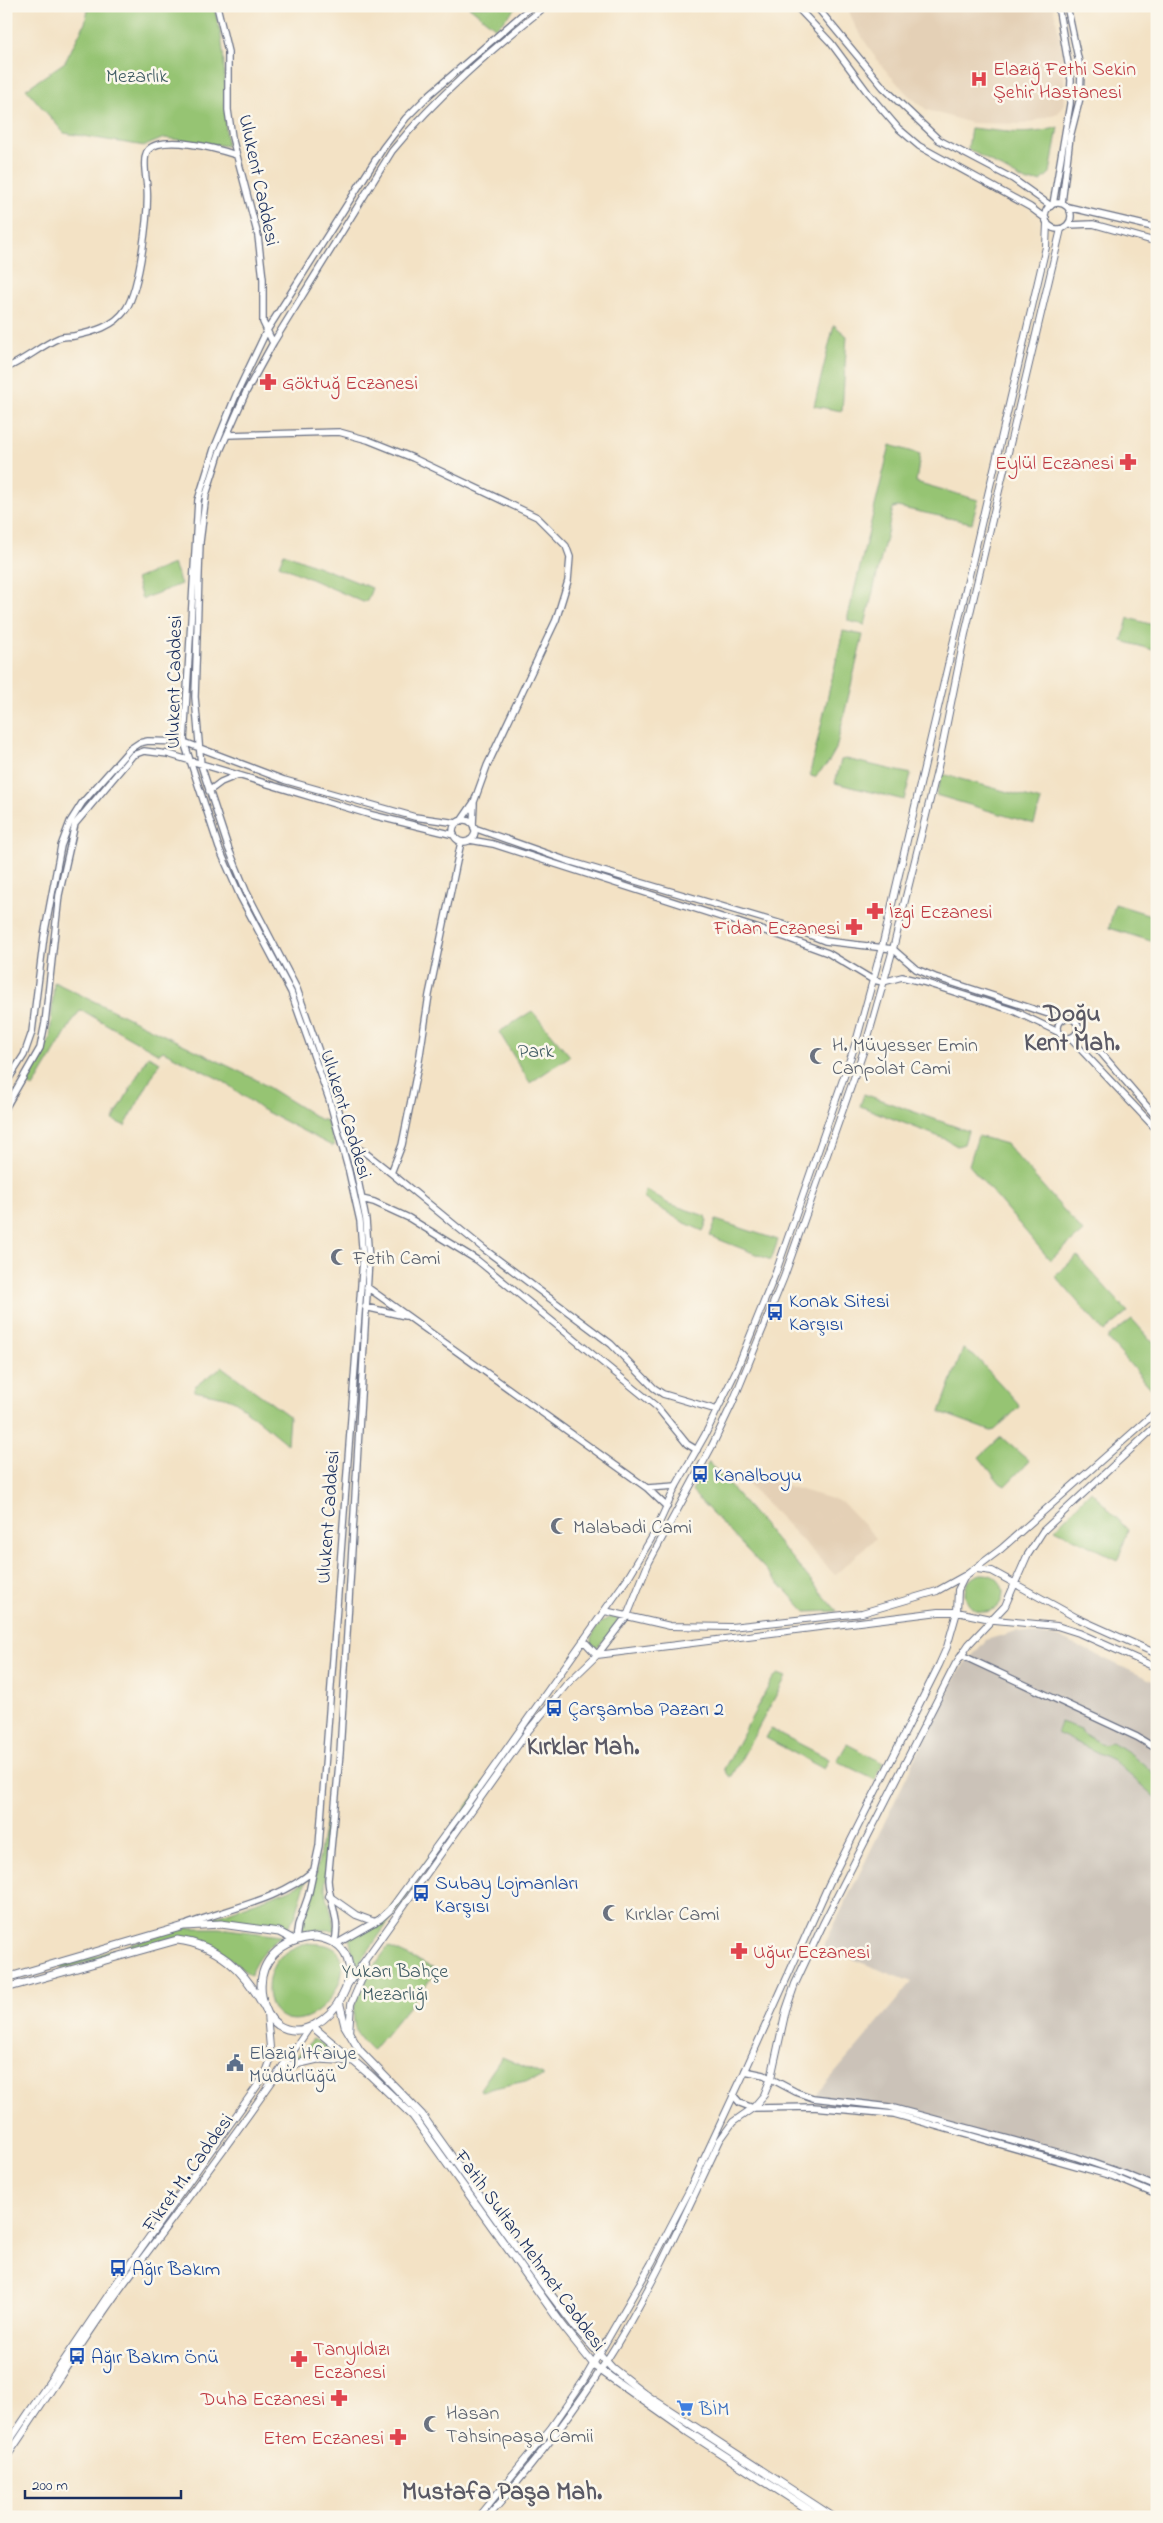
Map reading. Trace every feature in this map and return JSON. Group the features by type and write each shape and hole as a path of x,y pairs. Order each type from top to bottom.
{"main road":[{"path":"335,1943 376,1922 390,1910 630,1576 667,1507 676,1486 697,1450 736,1370 776,1272 856,1042 882,947 1046,247 1047,221"},
{"path":"345,1988 365,1964 528,1731 566,1685 597,1655 627,1616 649,1562 712,1446 752,1359 784,1277 866,1044 893,949 938,767 965,634 1061,229"},
{"path":"605,1611 670,1626 701,1628 862,1613 937,1591 977,1569 1157,1412"},
{"path":"488,2517 563,2422 606,2362 659,2266 720,2140 733,2122 753,2108 764,2095 770,2078 786,2010 796,1984 824,1922 961,1655 977,1635 995,1620 1005,1606 1031,1548 1048,1526 1157,1425"},
{"path":"977,1569 992,1571 1077,1618 1157,1654"},
{"path":"478,2517 551,2428 600,2354 672,2225 829,1884 948,1647 957,1612 958,1590 965,1576"},
{"path":"597,1655 939,1612 957,1612 995,1620 1049,1624 1070,1629 1157,1668"},
{"path":"583,1640 597,1655"},
{"path":"329,1896 356,1915 376,1922"},
{"path":"6,1978 184,1926 220,1924 279,1932 295,1939"},
{"path":"6,1988 177,1940 205,1946 228,1960 247,1978 267,2014 272,2020 287,2029 311,2027 330,2014 339,2002 345,1988 350,1967 347,1957 335,1943 314,1937 295,1939 274,1954 262,1973 260,1989 263,2005"},
{"path":"348,2034 351,2004 364,1974 365,1964"},
{"path":"339,2002 348,2034 360,2051 422,2114 542,2283 577,2329 606,2362 649,2397 834,2517"},
{"path":"6,2446 117,2282 266,2075 271,2059 267,2014"},
{"name":"Fatih Sultan Mehmet Caddesi","path":"311,2027 355,2061 404,2106 420,2125 563,2326 593,2364 688,2432 820,2517"},
{"name":"Fikret M. Caddesi","path":"6,2458 117,2294 156,2244 311,2027"},
{"path":"283,2067 318,2059 355,2061"}],"street":[{"name":"Ulukent Caddesi","path":"217,6 228,52 228,110 236,155 258,236 263,279 264,322 266,332 273,343"},
{"path":"266,332 383,148 406,118 430,94 532,6"},
{"path":"335,1943 339,1928 329,1896 328,1880 341,1744 369,1259 362,1200 335,1097 297,989 246,891 228,847 201,765 195,697 200,542 206,495 220,451 246,392 273,343 392,151 409,129 462,78 546,6"},
{"path":"796,6 831,43 868,93 898,128 919,146 1030,207 1053,228 1061,229 1068,225 1093,224 1157,242"},
{"path":"816,6 883,87 939,140 1013,179 1052,205 1065,205 1157,228"},
{"path":"1047,221 1046,212 1052,205 1070,104 1071,80 1058,6"},
{"path":"1067,6 1080,72 1080,98 1070,137 1065,205 1071,218 1068,225"},
{"path":"6,368 32,356 59,338 99,330 109,325 126,309 134,289 139,268 147,193 146,153 150,148 168,143 190,144 216,148 236,155"},
{"name":"Ulukent Caddesi","path":"266,332 236,395 214,449 198,500 184,742 219,848 240,896 291,992 329,1099 360,1221 363,1259 361,1291 320,1837 315,1870 295,1939"},
{"path":"228,435 339,432 368,440 413,458 537,518 566,546 570,557 568,581 556,620 487,766 474,802 454,829 454,836"},
{"path":"6,1083 24,1056 32,1032 44,936 61,846 70,822 82,803 130,749 139,743 148,741 184,742 198,746 227,760 284,780 415,817 459,822 467,821 474,827 565,860 785,926 825,941 893,949 916,969 936,978 1064,1019 1073,1019 1157,1118"},
{"path":"6,1107 40,1048 45,1023 59,895 76,824 133,756 144,751 156,751 368,814 454,836 461,842"},
{"path":"209,791 220,782 238,775"},
{"path":"470,840 474,835 474,802"},
{"path":"461,842 470,840 493,844 787,938 828,953 873,980 883,982 902,977 1014,1011 1058,1032 1062,1036 1070,1038 1157,1130"},
{"path":"391,1173 402,1145 419,1061 429,995 461,842"},
{"path":"1058,1032 1058,1026 1064,1019"},
{"path":"1070,1038 1076,1035 1078,1026"},
{"path":"348,1145 363,1152 391,1173 484,1249 611,1344 654,1388 663,1394 717,1410"},
{"path":"362,1200 374,1202 408,1218 477,1260 657,1408 688,1444 697,1450"},
{"path":"367,1287 647,1488 667,1507"},
{"path":"365,1307 408,1316"},
{"path":"647,1488 676,1486"},
{"path":"961,1655 1137,1737 1157,1749"},
{"path":"184,1926 274,1894 299,1883 315,1870"},
{"path":"744,2071 758,2072 813,2098 890,2107 1075,2157 1118,2171 1157,2187"},
{"path":"733,2095 740,2103 753,2108 813,2107 894,2114 1112,2176 1157,2195"}],"shaded area":[{"name":"Elazığ Fethi Sekin Şehir Hastanesi","path":"847,6 1053,6 1063,52 1065,103 1058,113 1025,124 971,123 927,110 908,95 879,63 855,26"},
{"path":"750,1475 842,1502 876,1538 835,1575 748,1484 746,1481"},
{"path":"1016,1631 1060,1638 1157,1683 1157,2191 1119,2174 881,2107 813,2099 912,1982 823,1948 958,1672 986,1640"}],"green space":[{"name":"Mezarlık","path":"89,6 213,6 222,41 224,58 227,146 164,138 145,146 64,133 26,89 65,62 85,23"},
{"path":"468,6 518,6 496,28"},
{"path":"1058,127 1050,173 1041,181 1027,182 968,149 971,128 1026,133"},
{"path":"834,325 847,336 842,411 814,406"},
{"path":"890,445 920,454 916,482 978,500 972,523 897,507 893,508 865,625 848,621 848,616"},
{"path":"284,553 372,588 367,601 363,602 279,565"},
{"path":"173,564 181,584 142,599 136,579"},
{"path":"1128,618 1157,626 1157,651 1122,641"},
{"path":"843,631 863,635 836,749 828,763 815,777 811,776 810,773"},
{"path":"846,759 911,774 904,800 835,783 841,760"},
{"path":"942,774 1041,801 1034,824 936,795"},
{"path":"1115,904 1157,917 1157,943 1109,928"},
{"path":"54,982 255,1079 321,1120 326,1120 335,1145 332,1146 261,1109 223,1081 163,1051 159,1054 85,1012 80,1011 33,1088 28,1084 50,1039"},
{"name":"Park","path":"532,1011 570,1056 530,1083 499,1032"},
{"path":"148,1056 160,1062 125,1126 113,1120"},
{"path":"864,1094 968,1131 964,1144 957,1146 945,1139 860,1106"},
{"path":"978,1136 1006,1144 1083,1232 1050,1260 969,1165"},
{"path":"646,1190 667,1203 705,1216 707,1222 703,1231 683,1222 643,1198"},
{"path":"716,1220 778,1240 771,1260 710,1236"},
{"path":"1077,1256 1128,1312 1104,1332 1055,1276"},
{"path":"1132,1319 1157,1347 1157,1395 1107,1338"},
{"path":"963,1349 974,1355 1017,1402 1019,1407 995,1430 991,1431 940,1412"},
{"path":"222,1367 289,1416 287,1444 235,1401 225,1397 194,1391 195,1386"},
{"path":"1001,1437 1029,1461 1005,1486 1000,1483 979,1457"},
{"path":"709,1462 837,1611 806,1612 694,1494 692,1491"},
{"path":"1091,1491 1128,1530 1118,1560 1055,1529"},
{"path":"984,1574 998,1579 1003,1593 998,1607 984,1612 970,1607 965,1593 970,1579"},
{"path":"611,1617 619,1619 596,1648 592,1643 593,1634 603,1621"},
{"path":"778,1674 786,1677 732,1776 729,1776 724,1769 773,1678"},
{"path":"1061,1722 1081,1729 1082,1733 1104,1745 1111,1742 1136,1758 1157,1776 1157,1799 1113,1760 1057,1733"},
{"path":"771,1729 829,1759 824,1769 766,1738"},
{"path":"847,1744 883,1763 875,1780 837,1761"},
{"path":"490,1775 492,1776 356,1968 349,1937 382,1921"},
{"path":"326,1817 330,1822 325,1889 336,1930 300,1930 313,1892"},
{"path":"306,1881 295,1917 286,1929 209,1919 288,1890"},
{"path":"183,1928 219,1928 281,1936 262,1953 254,1965 251,1976 233,1960 214,1948 204,1943 183,1938 170,1938 62,1969 60,1967"},
{"path":"307,1943 330,1946 340,1955 343,1966 340,1979 334,1992 314,2014 301,2019 287,2019 273,2009 270,2001 268,1991 271,1972 280,1957"},
{"name":"Yukarı Bahçe Mezarlığı","path":"388,1947 434,1968 436,1973 372,2051 357,2033 354,2022 354,2010 362,1987"},
{"path":"313,2039 341,2054 315,2054 294,2059"},
{"path":"502,2057 543,2075 543,2077 481,2091 480,2089"}],"place":[{"name":"Elazığ Fethi Sekin Şehir Hastanesi","path":"979,79"},
{"name":"Göktuğ Eczanesi","path":"268,382"},
{"name":"Eylül Eczanesi","path":"1128,462"},
{"name":"İzgi Eczanesi","path":"875,911"},
{"name":"Fidan Eczanesi","path":"854,927"},
{"name":"H. Müyesser Emin Canpolat Cami","path":"818,1056"},
{"name":"Fetih Cami","path":"339,1257"},
{"name":"Konak Sitesi Karşısı","path":"775,1312"},
{"name":"Kanalboyu","path":"700,1474"},
{"name":"Malabadi Cami","path":"559,1526"},
{"name":"Çarşamba Pazarı 2","path":"554,1708"},
{"name":"Subay Lojmanları Karşısı","path":"421,1893"},
{"name":"Kırklar Cami","path":"611,1913"},
{"name":"Uğur Eczanesi","path":"739,1951"},
{"name":"Elazığ İtfaiye Müdürlüğü","path":"235,2063"},
{"name":"Ağır Bakım","path":"118,2268"},
{"name":"Ağır Bakım Önü","path":"77,2356"},
{"name":"Tanyıldızı Eczanesi","path":"299,2359"},
{"name":"Duha Eczanesi","path":"339,2398"},
{"name":"BİM","path":"685,2408"},
{"name":"Hasan Tahsinpaşa Camii","path":"432,2424"},
{"name":"Etem Eczanesi","path":"398,2437"}],"district":[{"name":"Doğu Kent Mah.","path":"1072,1026"},
{"name":"Kırklar Mah.","path":"583,1745"},
{"name":"Mustafa Paşa Mah.","path":"502,2490"}]}
